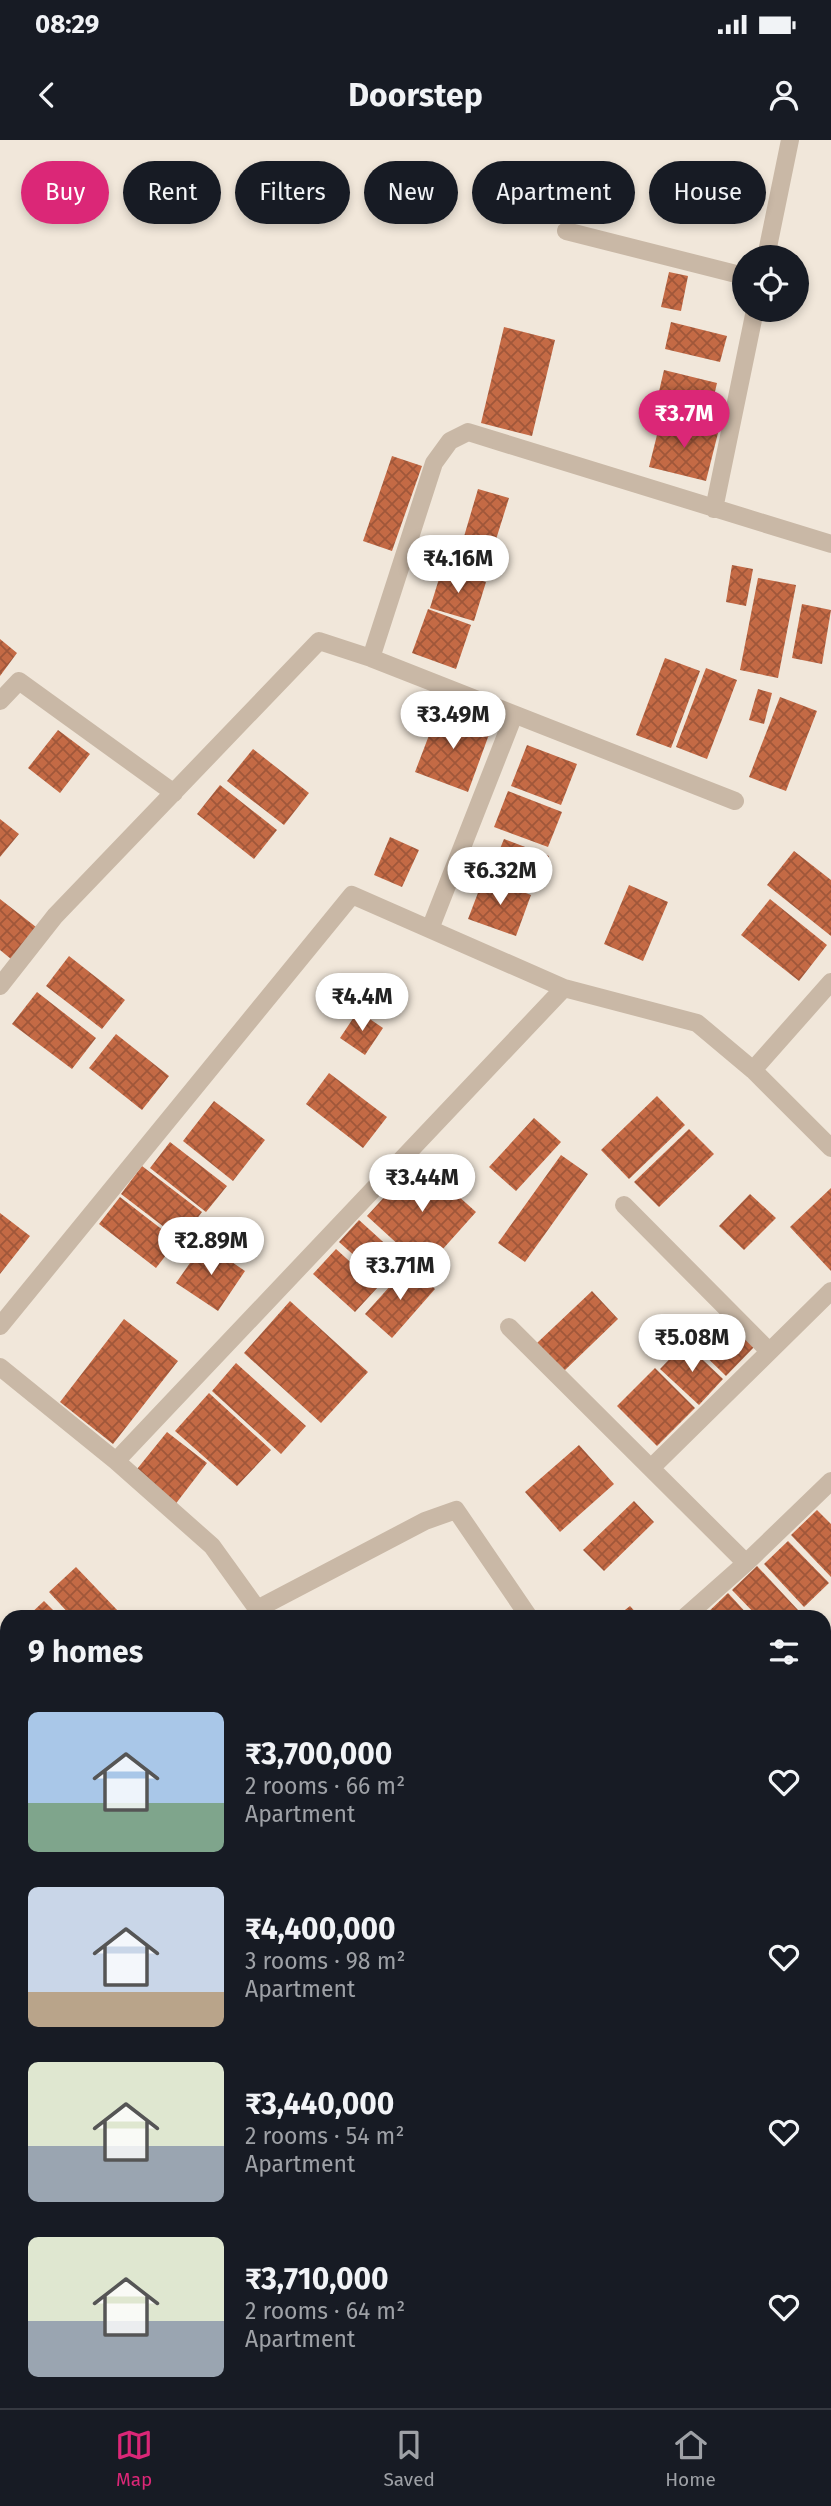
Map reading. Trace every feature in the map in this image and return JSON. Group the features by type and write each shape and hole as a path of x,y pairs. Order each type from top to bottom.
{"street":[{"path":"768,245 790,140"},
{"path":"566,232 732,273"},
{"path":"714,509 753,322"},
{"path":"371,658 434,463 450,441 468,432 831,544"},
{"path":"0,986 55,916 319,641 371,658 735,801"},
{"path":"0,701 19,681 174,793"},
{"path":"429,929 514,715"},
{"path":"0,1326 352,895 565,988 696,1023 753,1070 831,1148"},
{"path":"753,1070 831,982"},
{"path":"116,1461 565,988"},
{"path":"624,1205 769,1350"},
{"path":"651,1468 831,1291"},
{"path":"509,1327 746,1563"},
{"path":"0,1367 116,1461 212,1546 258,1610"},
{"path":"693,1610 831,1481"},
{"path":"265,1610 425,1521 456,1510 523,1610"}],"building":[{"path":"669,272 688,276 681,311 661,307"},
{"path":"671,322 727,336 720,362 665,349"},
{"path":"504,327 555,340 532,436 481,423"},
{"path":"664,370 717,383 707,426 654,413"},
{"path":"661,419 718,433 706,481 649,467"},
{"path":"392,456 422,466 392,551 363,541"},
{"path":"478,489 509,498 493,549 463,540"},
{"path":"732,565 753,569 746,606 726,602"},
{"path":"442,569 486,582 474,621 430,608"},
{"path":"758,578 796,585 778,678 740,670"},
{"path":"802,604 831,610 822,664 792,658"},
{"path":"428,609 471,625 456,669 412,653"},
{"path":"0,639 17,653 0,676"},
{"path":"665,658 700,671 671,748 636,735"},
{"path":"706,668 737,680 707,759 676,747"},
{"path":"758,689 772,693 764,724 749,720"},
{"path":"780,697 817,711 786,791 749,777"},
{"path":"439,709 491,729 468,792 415,772"},
{"path":"58,730 90,754 60,793 28,768"},
{"path":"527,745 577,764 561,805 511,786"},
{"path":"253,749 309,793 284,825 227,781"},
{"path":"220,785 277,830 254,859 197,814"},
{"path":"508,791 562,812 548,847 494,827"},
{"path":"0,819 19,834 0,857"},
{"path":"390,837 419,850 402,887 374,875"},
{"path":"504,839 549,856 536,891 490,873"},
{"path":"794,851 831,880 831,936 767,885"},
{"path":"484,877 531,895 516,936 468,919"},
{"path":"629,885 668,902 643,961 604,944"},
{"path":"0,899 36,927 11,959 0,950"},
{"path":"770,899 827,945 799,981 741,935"},
{"path":"69,956 125,1000 102,1029 46,986"},
{"path":"37,992 96,1038 72,1069 12,1024"},
{"path":"358,1011 383,1028 365,1055 340,1038"},
{"path":"116,1034 169,1076 142,1110 89,1068"},
{"path":"329,1073 387,1117 363,1148 306,1104"},
{"path":"657,1096 685,1125 629,1179 601,1150"},
{"path":"214,1101 265,1140 233,1181 183,1141"},
{"path":"534,1118 561,1142 516,1191 489,1167"},
{"path":"689,1129 714,1154 659,1207 634,1182"},
{"path":"170,1142 227,1186 206,1212 150,1168"},
{"path":"561,1155 588,1174 525,1262 498,1243"},
{"path":"418,1160 476,1212 425,1269 367,1216"},
{"path":"142,1166 202,1212 181,1240 121,1194"},
{"path":"831,1188 831,1271 790,1227"},
{"path":"750,1194 776,1218 744,1250 719,1226"},
{"path":"120,1197 177,1241 156,1268 99,1224"},
{"path":"0,1213 30,1236 0,1274"},
{"path":"359,1220 403,1260 384,1282 339,1242"},
{"path":"204,1243 245,1271 218,1311 176,1283"},
{"path":"336,1249 378,1287 355,1312 313,1274"},
{"path":"409,1265 435,1289 392,1338 365,1314"},
{"path":"592,1291 618,1319 564,1371 537,1343"},
{"path":"290,1301 368,1372 321,1423 244,1353"},
{"path":"722,1312 756,1345 726,1376 692,1343"},
{"path":"124,1319 178,1361 113,1444 60,1402"},
{"path":"685,1343 723,1379 699,1405 660,1369"},
{"path":"236,1363 306,1426 281,1454 212,1391"},
{"path":"655,1368 695,1408 657,1446 617,1406"},
{"path":"209,1393 271,1450 237,1486 175,1431"},
{"path":"167,1432 207,1463 174,1506 133,1474"},
{"path":"579,1445 614,1484 560,1532 525,1492"},
{"path":"634,1501 654,1522 604,1571 583,1550"},
{"path":"817,1510 831,1524 831,1577 791,1535"},
{"path":"788,1541 829,1583 804,1607 764,1564"},
{"path":"757,1566 798,1610 751,1610 732,1590"},
{"path":"76,1567 117,1610 66,1610 49,1592"},
{"path":"728,1593 744,1610 710,1610"},
{"path":"44,1601 53,1610 34,1610"}]}
